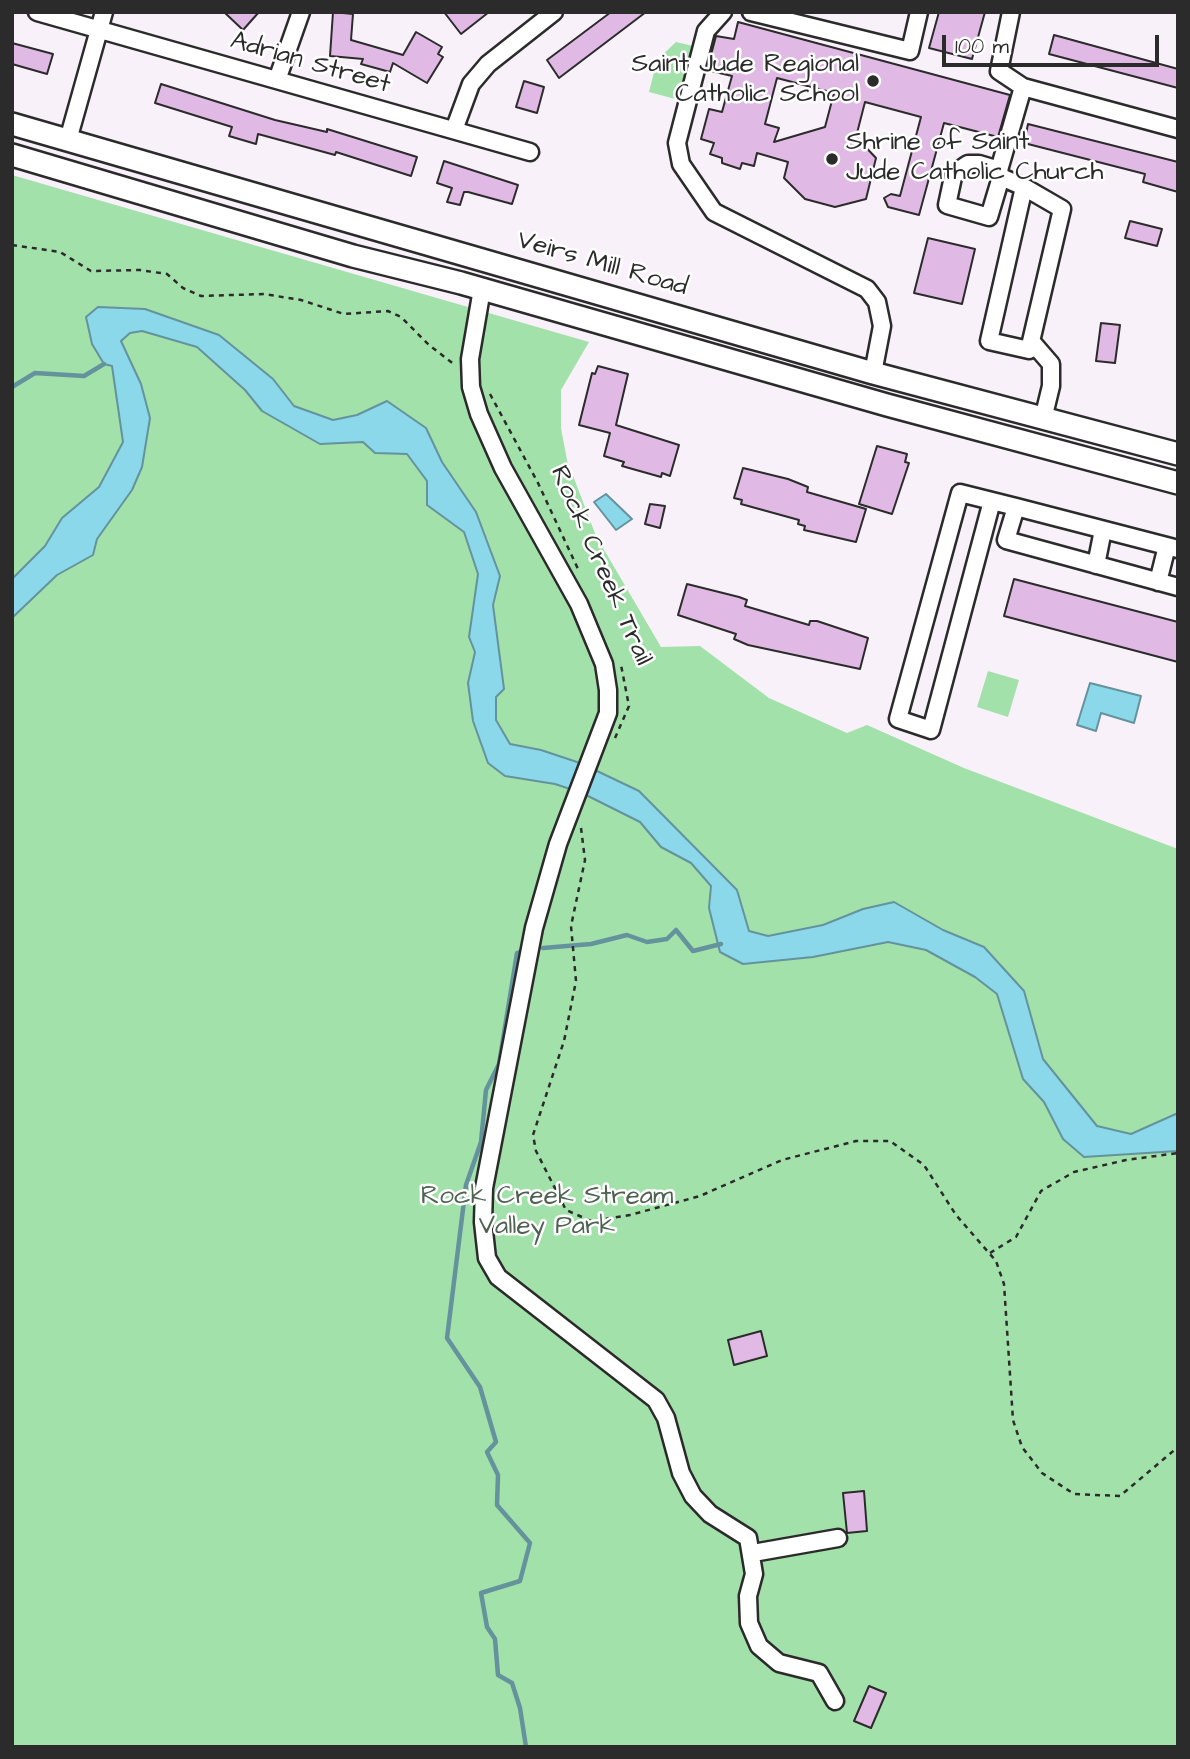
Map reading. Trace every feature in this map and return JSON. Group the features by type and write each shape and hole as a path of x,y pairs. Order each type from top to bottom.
{"main road":[{"name":"Veirs Mill Road","path":"12,124 873,373 1178,454"},
{"path":"12,155 353,256 461,283 1178,483"},
{"path":"139,191 149,163"},
{"path":"461,283 469,256"},
{"path":"1096,462 1102,435"}],"street":[{"name":"Adrian Street","path":"37,12 530,152"},
{"path":"68,140 104,12"},
{"path":"277,80 301,12"},
{"path":"454,130 471,84 488,64 554,12"},
{"path":"723,12 706,31 677,143 681,164 714,212 867,289 877,302 882,326 873,373"},
{"path":"751,12 910,51 919,12"},
{"path":"1011,12 999,71 1023,87 1178,129"},
{"path":"1023,87 1000,173 1062,209 1029,350 989,341 1024,187"},
{"path":"482,289 470,377 479,414 503,468 561,569 604,664 608,713 574,799 542,894 491,1144 483,1222 487,1258 498,1278 656,1400 666,1419 681,1473 693,1496 710,1514 748,1538 753,1553 754,1574 748,1596 749,1623 760,1646 779,1663 819,1673 835,1701"},
{"path":"1032,342 1051,364 1051,386 1043,419"},
{"path":"992,501 931,730 898,719 960,493 992,501 1016,507 1172,548 1158,582"},
{"path":"1006,540 1016,507"},
{"path":"1096,565 1103,530"},
{"path":"983,535 1178,587"},
{"path":"753,1553 838,1538"}],"path":[{"name":"Rock Creek Trail","path":"12,245 60,252 91,271 140,270 167,274 183,288 201,296 264,294 301,300 344,314 388,311 401,317 429,345 492,396 580,574"},
{"name":"Rock Creek Trail","path":"614,740 628,706 626,683 617,658"},
{"path":"574,799 585,860 571,926 576,981 564,1041 533,1135 536,1151 561,1203 572,1215 591,1221 630,1215 700,1196 782,1160 873,1139 899,1145 924,1165 956,1215 990,1253 1004,1284 1013,1420 1022,1447 1042,1473 1074,1494 1120,1496 1178,1447"},
{"path":"990,1253 1016,1237 1041,1191 1074,1172 1126,1160 1178,1153"}],"green space":[{"path":"676,42 693,46 679,100 649,92 657,60"},
{"name":"Rock Creek Stream Valley Park","path":"12,175 589,342 561,390 561,428 567,460 596,536 661,647 700,646 769,698 847,733 867,725 964,768 1178,849 1178,1747 12,1747"},
{"path":"988,671 1019,680 1008,717 977,707"}],"water":[{"path":"98,307 145,309 219,335 273,379 294,406 333,420 357,415 387,401 426,428 442,462 476,512 500,576 493,605 504,689 496,697 496,720 510,744 541,750 577,762 592,773 597,771 639,791 737,890 749,931 768,936 823,925 863,909 894,902 943,930 984,947 1024,991 1043,1059 1097,1126 1131,1134 1178,1113 1178,1151 1084,1157 1063,1139 1044,1102 1023,1079 997,994 975,977 926,950 888,942 813,957 743,964 720,952 709,908 711,886 691,863 661,847 640,822 582,793 555,784 505,776 488,763 473,721 468,683 475,652 469,637 478,574 464,532 427,505 427,481 407,454 375,453 363,442 320,444 262,411 245,390 197,347 142,331 130,333 121,341 141,384 150,418 142,467 132,490 97,539 93,555 57,575 12,618 12,579 45,546 62,518 99,487 123,442 112,366 104,364 92,344 86,317"},
{"path":"606,494 632,519 616,530 594,502"},
{"path":"1090,683 1141,696 1134,723 1101,713 1096,731 1077,725"}],"building":[{"path":"224,12 259,12 243,30"},
{"path":"333,12 353,14 351,40 403,55 416,32 442,47 438,54 443,57 427,83 393,63 390,72 361,64 363,59 330,56"},
{"path":"444,12 489,12 461,34"},
{"path":"611,12 646,12 559,78 547,60"},
{"path":"939,12 985,12 972,59 929,48"},
{"path":"738,22 1010,95 998,137 944,123 919,215 888,207 884,198 891,194 900,196 921,117 865,102 856,137 876,158 866,199 835,207 805,199 784,178 788,162 757,153 754,166 742,163 740,169 722,163 722,158 710,154 714,143 701,139 709,109 722,112 732,76 707,70 716,36 734,39","holes":["777,78 834,93 825,127 774,142 779,128 765,124"]},
{"path":"1054,35 1178,69 1178,88 1049,54"},
{"path":"12,43 53,54 47,74 12,64"},
{"path":"524,81 544,87 537,113 516,107"},
{"path":"161,84 275,120 327,132 327,129 417,157 411,176 336,152 335,155 258,134 256,144 229,136 232,127 155,103"},
{"path":"1028,124 1178,162 1178,192 1143,182 1145,174 1024,143"},
{"path":"444,161 518,185 512,204 468,192 464,192 460,205 447,202 452,188 437,183"},
{"path":"1130,221 1162,229 1157,246 1125,238"},
{"path":"928,238 975,249 962,304 914,293"},
{"path":"1101,323 1120,325 1115,363 1096,361"},
{"path":"598,366 628,374 616,425 679,445 670,476 662,473 661,477 622,466 624,462 604,456 610,433 579,425 592,373 595,374"},
{"path":"877,446 907,454 905,462 909,463 892,514 859,504"},
{"path":"743,468 788,479 808,487 807,492 866,509 856,542 804,530 805,526 798,524 799,520 741,504 742,500 734,498"},
{"path":"650,504 665,506 660,528 645,524"},
{"path":"1014,579 1178,622 1178,662 1004,616"},
{"path":"687,584 747,600 745,606 809,625 810,621 817,621 868,638 860,669 748,645 734,639 736,634 678,615"},
{"path":"761,1331 767,1356 734,1365 728,1340"},
{"path":"864,1491 867,1531 847,1533 843,1493"},
{"path":"869,1686 886,1693 871,1728 854,1721"}],"waterway":[{"path":"12,387 35,373 84,376 104,364"},
{"path":"543,948 591,944 627,935 647,942 667,939 676,930 693,951 721,944"},
{"path":"522,951 517,953 499,1064 486,1090 481,1142 466,1185 447,1338 480,1387 496,1442 487,1452 498,1475 497,1505 530,1543 520,1581 481,1593 487,1627 495,1639 498,1675 512,1683 520,1708 526,1747"}],"place":[{"name":"Saint Jude Regional Catholic School","path":"873,81"},
{"name":"Shrine of Saint Jude Catholic Church","path":"832,159"}]}
